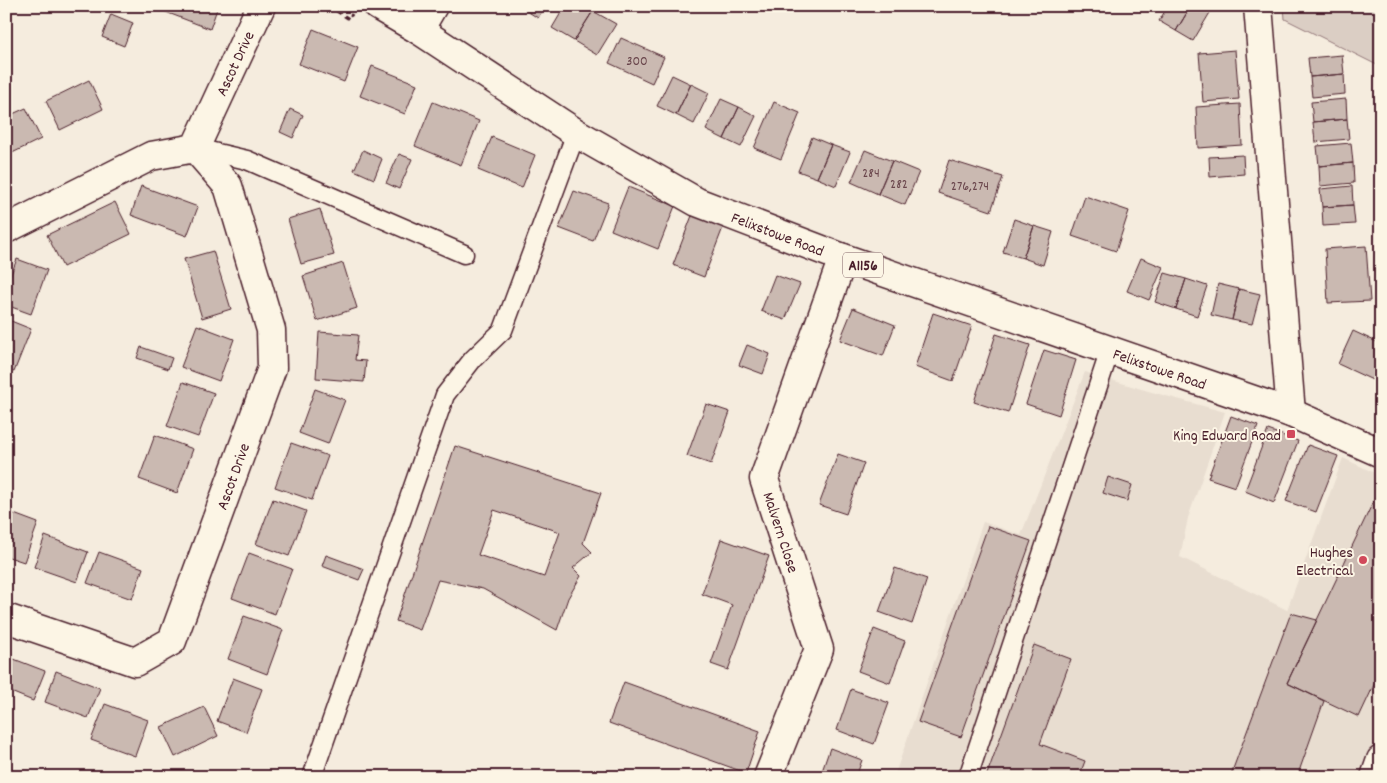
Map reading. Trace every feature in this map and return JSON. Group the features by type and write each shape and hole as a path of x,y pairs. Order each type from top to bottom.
{"street":[{"name":"Ascot Drive","path":"6,618 136,662 172,641 272,368 271,330 228,186 195,148 261,6"},
{"path":"419,30 433,6"},
{"path":"1258,6 1291,413"},
{"name":"Felixstowe Road","path":"365,10 419,30 576,133 697,202 843,258 1291,413 1381,453"},
{"path":"6,229 151,156 195,148"},
{"name":"Malvern Close","path":"768,777 819,649 764,479 843,258"},
{"path":"1375,777 1381,760"}],"lane":[{"path":"312,777 445,396 473,359 503,330 576,133"},
{"path":"195,148 247,160 464,254"},
{"path":"968,777 1110,350"}],"path":[{"path":"329,6 349,19 365,10"}],"shaded area":[{"path":"1284,6 1381,6 1381,67 1285,19"},
{"path":"1085,372 1225,412 1188,518 1180,557 1287,610 1343,458 1381,476 1381,777 894,777 983,522 1021,535"}],"building":[{"path":"150,6 218,6 210,29"},
{"path":"519,6 545,6 538,18"},
{"path":"565,6 586,6 593,11 574,41 552,28"},
{"path":"1168,6 1191,6 1176,31 1159,21"},
{"path":"1191,6 1214,6 1193,41 1176,31"},
{"path":"593,11 616,24 597,55 574,41"},
{"path":"111,14 133,23 124,46 102,37"},
{"path":"313,29 358,47 344,82 299,64"},
{"path":"621,38 664,57 652,83 609,63"},
{"path":"1235,50 1239,99 1203,102 1199,53"},
{"path":"1342,55 1344,74 1310,77 1308,58"},
{"path":"372,66 417,84 405,114 360,96"},
{"path":"1344,74 1345,94 1312,97 1310,77"},
{"path":"672,75 691,84 676,115 657,106"},
{"path":"89,80 103,109 60,130 46,101"},
{"path":"691,84 709,93 694,124 676,115"},
{"path":"721,99 739,107 724,139 706,130"},
{"path":"1346,99 1347,119 1313,122 1311,102"},
{"path":"433,102 479,121 461,165 415,146"},
{"path":"774,102 800,113 781,159 754,148"},
{"path":"1240,104 1242,145 1198,148 1196,107"},
{"path":"739,107 756,116 741,147 724,139"},
{"path":"26,108 41,139 6,156 6,117"},
{"path":"290,109 303,115 293,138 280,132"},
{"path":"1347,119 1349,139 1315,142 1313,122"},
{"path":"492,137 535,155 522,188 478,170"},
{"path":"812,137 831,145 817,178 798,171"},
{"path":"1351,143 1353,163 1319,166 1317,146"},
{"path":"831,145 850,152 836,186 817,178"},
{"path":"363,150 382,159 374,179 354,170"},
{"path":"865,150 892,161 878,194 851,182"},
{"path":"399,154 412,159 399,189 386,183"},
{"path":"1243,155 1244,174 1210,177 1209,157"},
{"path":"949,160 1003,177 991,211 938,193"},
{"path":"892,161 919,172 905,205 878,194"},
{"path":"1353,163 1354,183 1320,186 1319,166"},
{"path":"141,186 198,207 187,236 131,215"},
{"path":"1352,186 1353,205 1322,207 1320,189"},
{"path":"628,187 675,206 658,249 611,230"},
{"path":"574,191 608,203 593,241 559,228"},
{"path":"1085,196 1129,211 1116,251 1072,236"},
{"path":"115,202 131,234 63,267 47,235"},
{"path":"1353,205 1355,224 1323,226 1322,207"},
{"path":"320,209 334,255 301,264 288,219"},
{"path":"693,213 724,225 704,277 673,265"},
{"path":"1014,219 1034,226 1023,258 1003,252"},
{"path":"1034,226 1053,232 1043,265 1023,258"},
{"path":"1366,246 1370,301 1328,303 1325,249"},
{"path":"213,251 231,309 202,318 184,259"},
{"path":"1141,258 1163,267 1149,300 1127,291"},
{"path":"17,259 47,270 31,314 6,305 6,287"},
{"path":"343,263 357,308 317,321 303,276"},
{"path":"1165,273 1186,279 1176,309 1155,302"},
{"path":"775,275 800,284 785,320 761,311"},
{"path":"1186,279 1207,286 1197,316 1176,309"},
{"path":"1218,284 1239,289 1232,320 1211,315"},
{"path":"1239,289 1260,294 1252,324 1232,320"},
{"path":"853,308 895,325 883,356 840,340"},
{"path":"933,313 972,326 953,381 915,367"},
{"path":"6,319 31,329 14,372 6,369"},
{"path":"197,325 234,339 219,381 181,367"},
{"path":"1353,331 1381,344 1381,384 1338,364"},
{"path":"319,332 358,335 355,360 366,361 364,382 316,378"},
{"path":"996,334 1030,345 1008,413 974,402"},
{"path":"747,345 770,354 763,374 739,365"},
{"path":"141,347 172,358 168,369 137,358"},
{"path":"1044,350 1076,360 1059,415 1026,404"},
{"path":"6,382 13,385 6,403"},
{"path":"183,382 214,393 198,437 167,426"},
{"path":"315,389 345,400 328,444 299,433"},
{"path":"706,404 730,412 711,464 687,456"},
{"path":"1231,416 1258,426 1235,487 1208,478"},
{"path":"1268,430 1298,441 1274,503 1245,491"},
{"path":"155,435 193,449 177,493 139,479"},
{"path":"291,443 328,456 312,500 275,487"},
{"path":"1308,445 1338,456 1316,512 1286,501"},
{"path":"455,446 601,493 583,543 592,552 573,568 581,576 568,598 557,630 483,589 438,580 420,630 396,621","holes":["494,510 560,532 544,577 478,555"]},
{"path":"838,454 864,463 846,514 819,505"},
{"path":"1108,477 1132,485 1127,501 1103,493"},
{"name":"Hughes Electrical","path":"1375,498 1381,501 1381,670 1359,717 1287,683"},
{"path":"273,499 306,511 289,556 256,544"},
{"path":"6,511 38,523 24,562 6,556"},
{"path":"988,526 1031,541 961,737 918,722"},
{"path":"45,536 88,552 77,582 34,567"},
{"path":"721,539 769,556 728,670 711,664 732,605 702,594"},
{"path":"99,552 143,568 132,599 87,583"},
{"path":"249,553 292,569 275,614 232,598"},
{"path":"326,555 364,569 359,580 322,566"},
{"path":"895,568 927,579 912,624 879,612"},
{"path":"1291,613 1317,620 1287,683 1324,701 1297,777 1230,777"},
{"path":"244,616 283,630 267,674 228,659"},
{"path":"874,629 905,641 890,683 858,671"},
{"path":"1034,645 1071,659 1040,744 1085,761 1079,777 986,777"},
{"path":"6,656 45,671 33,701 6,690"},
{"path":"56,671 100,688 88,718 45,702"},
{"path":"233,678 262,689 246,732 217,721"},
{"path":"624,682 760,731 746,773 609,723"},
{"path":"851,689 889,703 874,744 837,730"},
{"path":"105,704 148,720 135,756 91,740"},
{"path":"204,707 218,736 175,757 161,727"},
{"path":"830,748 862,760 856,777 820,777"}],"place":[{"name":"King Edward Road","path":"1291,434"},
{"name":"Hughes Electrical","path":"1363,560"}]}
